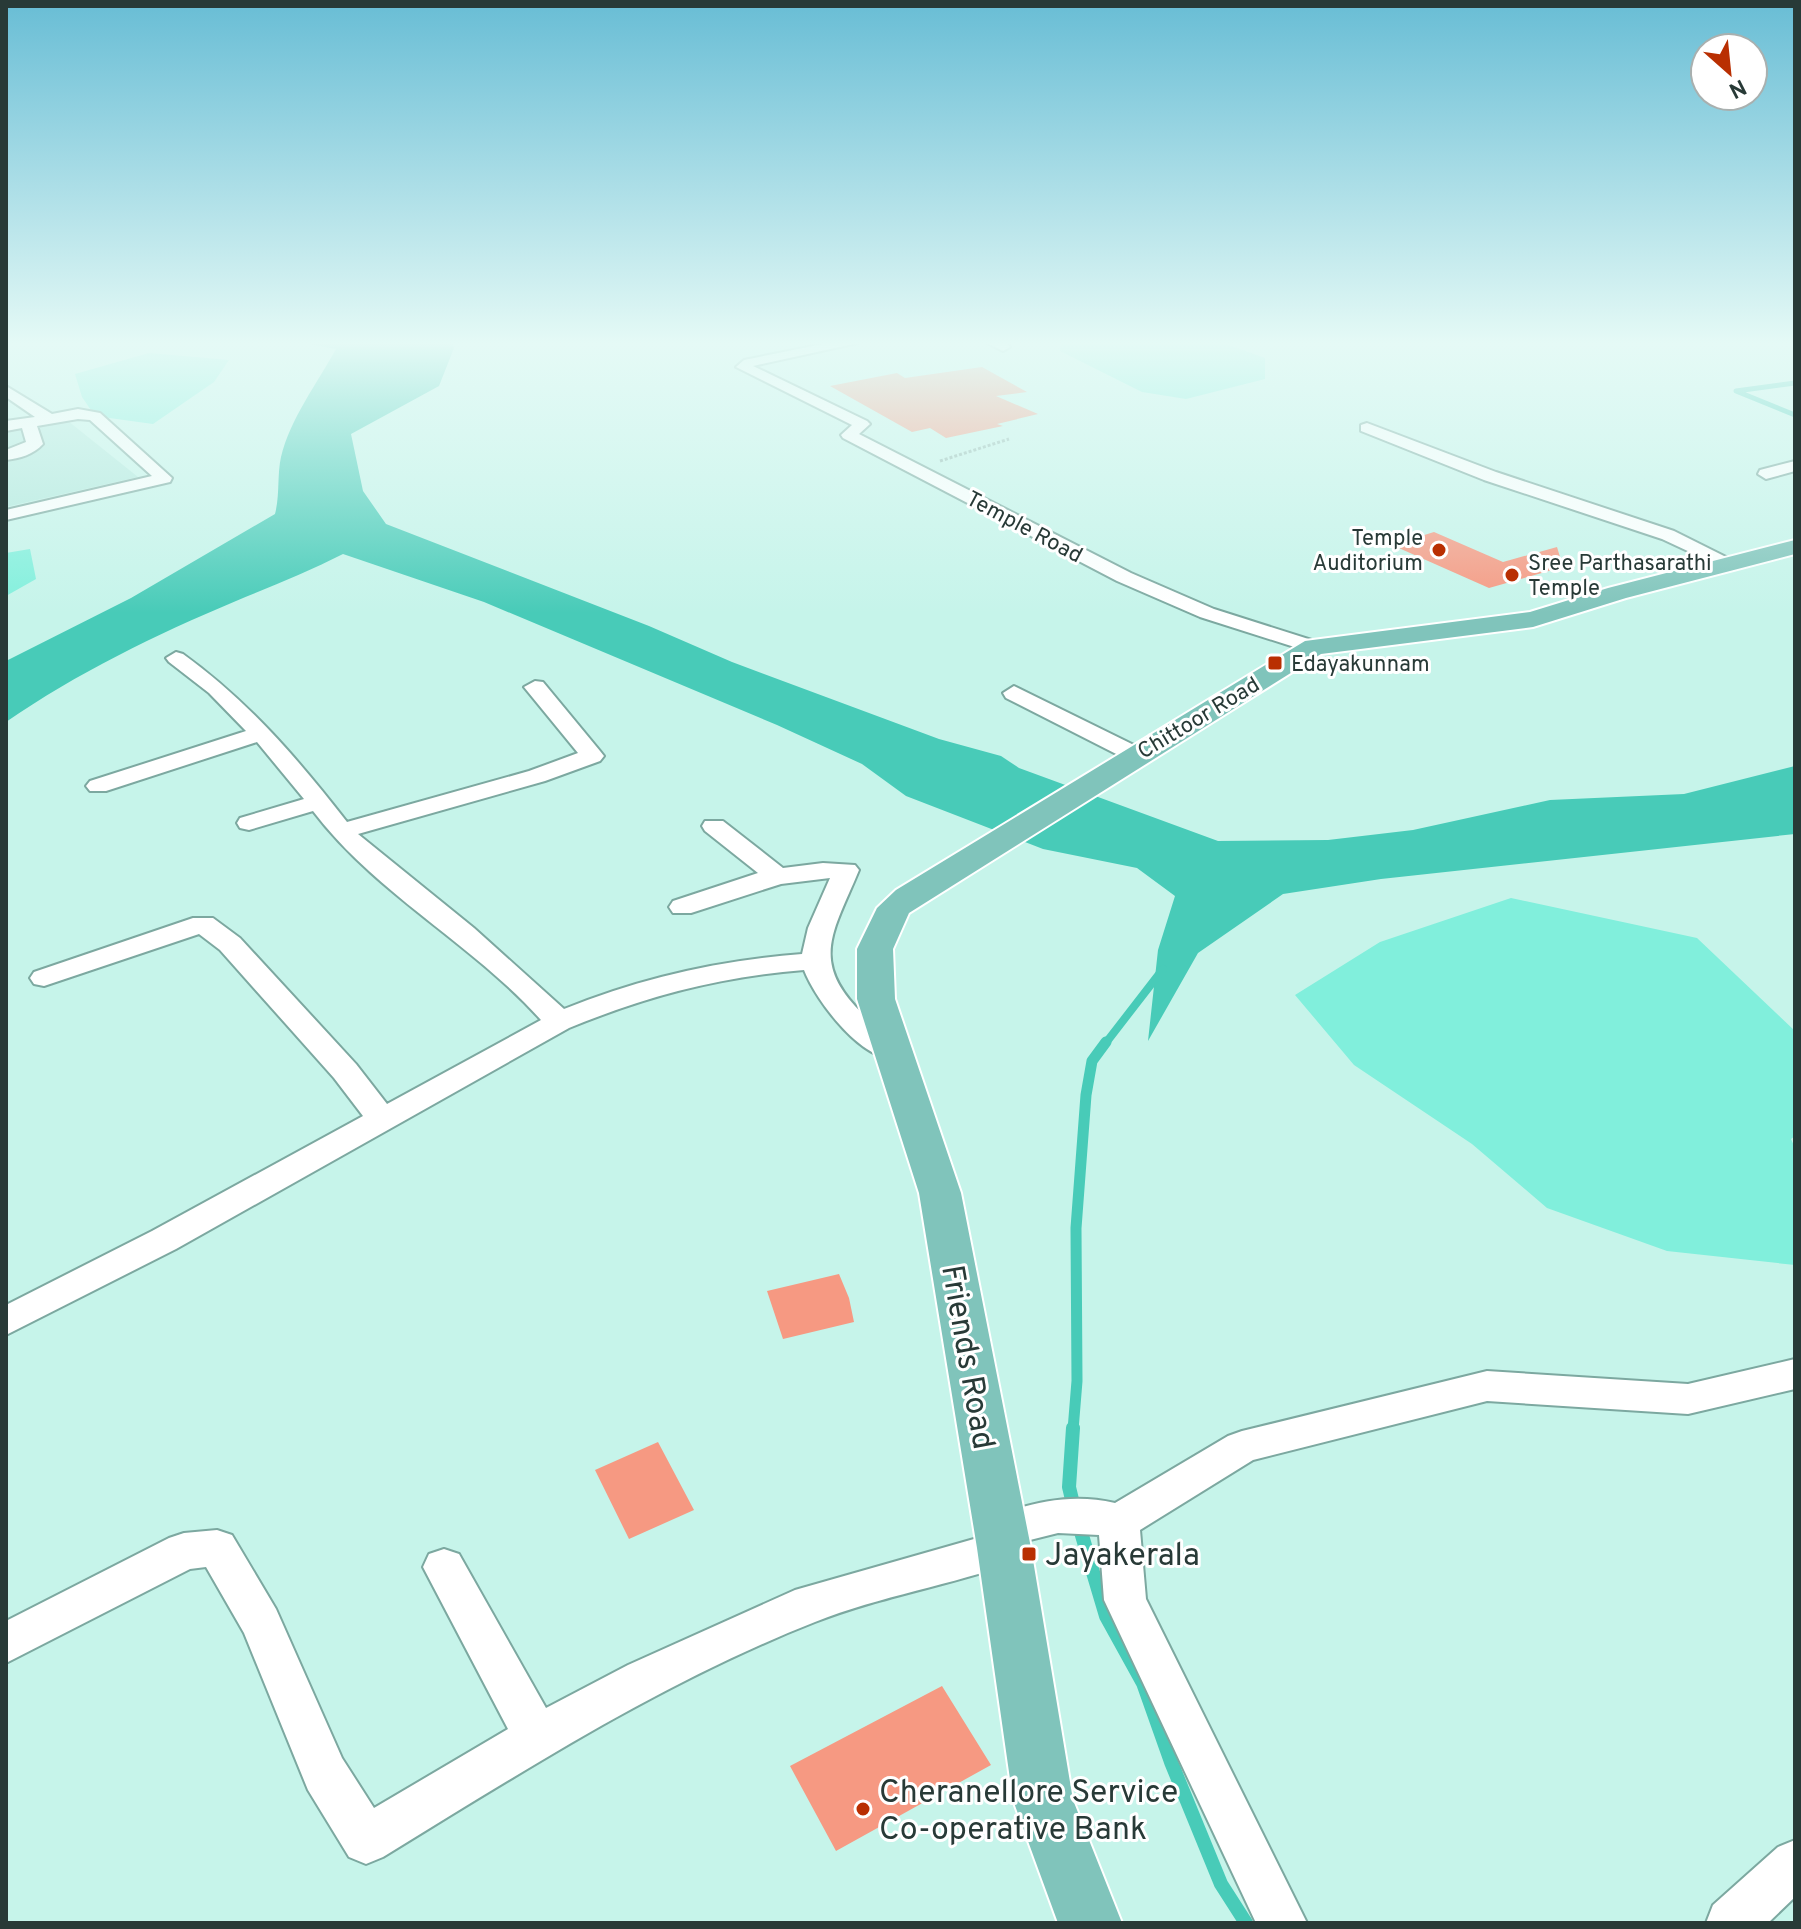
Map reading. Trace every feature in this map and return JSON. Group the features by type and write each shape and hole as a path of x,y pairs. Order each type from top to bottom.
{"main road":[{"name":"Chittoor Road","path":"991,845 1314,647 1533,619 1795,547"},
{"name":"Friends Road","path":"991,845 894,908 875,949 876,999 940,1193 1002,1540 1043,1800 1090,1923"}],"street":[{"path":"6,455 19,453 35,444 31,433"},
{"path":"6,515 164,478 114,433"},
{"name":"Temple Road","path":"851,433 849,435 1124,577 1207,613 1314,647"},
{"path":"1380,433 1490,476 1668,535 1729,563"},
{"path":"1766,474 1795,466"},
{"path":"176,658 217,688 261,733 285,758 341,831 371,860 464,934 537,998 559,1022"},
{"path":"341,831 537,776 592,756 535,687"},
{"path":"1014,693 1136,755"},
{"path":"98,786 261,733"},
{"path":"249,823 319,802"},
{"path":"714,826 740,843 776,875"},
{"path":"682,907 776,875 846,870 822,928 814,961 821,980 839,1009 891,1051"},
{"path":"44,978 203,924 230,944 345,1071 381,1118"},
{"path":"6,1321 216,1212 559,1022 655,986 752,966 814,961"},
{"path":"6,1643 184,1551 217,1548 261,1623 325,1774 366,1840 537,1737 644,1680 810,1604 1002,1540 1043,1516 1109,1519 1242,1447 1487,1386 1688,1399 1795,1374"},
{"path":"1109,1519 1125,1600 1282,1923"},
{"path":"444,1567 537,1737"},
{"path":"1731,1923 1795,1864"}],"path":[{"path":"916,468 1009,439"}],"shaded area":[{"path":"6,433 83,433 138,477 6,507"},
{"path":"290,433 353,433 363,491 386,524 649,626 732,662 939,739 1001,756 1019,768 1218,841 1328,840 1413,830 1550,800 1684,794 1795,766 1795,834 1381,879 1283,894 1198,953 1148,1041 1158,950 1175,896 1137,868 1043,849 906,796 862,764 777,725 484,602 343,554 146,641 60,687 6,722 6,661 131,598 275,514 285,443"},
{"path":"30,549 36,579 6,596 6,553"},
{"path":"1511,898 1697,938 1795,1031 1795,1136 1791,1139 1795,1148 1795,1265 1667,1251 1547,1208 1472,1144 1354,1065 1295,995 1380,942"}],"building":[{"path":"938,433 970,433 946,438"},
{"path":"1434,532 1503,562 1557,547 1563,567 1489,588 1392,545"},
{"path":"839,1274 854,1322 783,1339 767,1291"},
{"path":"658,1442 694,1510 629,1539 595,1470"},
{"name":"Cheranellore Service Co-operative Bank","path":"942,1686 991,1765 836,1851 790,1766"}],"waterway":[{"path":"1105,1044 1163,969"},
{"path":"1073,1430 1077,1381 1076,1228 1086,1095 1092,1061 1106,1042"},
{"path":"1073,1428 1069,1487 1074,1508"},
{"path":"1078,1522 1106,1616 1143,1683 1171,1762 1221,1884 1246,1923"}],"place":[{"name":"Temple Auditorium","path":"1439,550"},
{"name":"Sree Parthasarathi Temple","path":"1512,575"},
{"name":"Edayakunnam","path":"1275,663"},
{"name":"Jayakerala","path":"1029,1554"},
{"name":"Cheranellore Service Co-operative Bank","path":"863,1809"}]}
